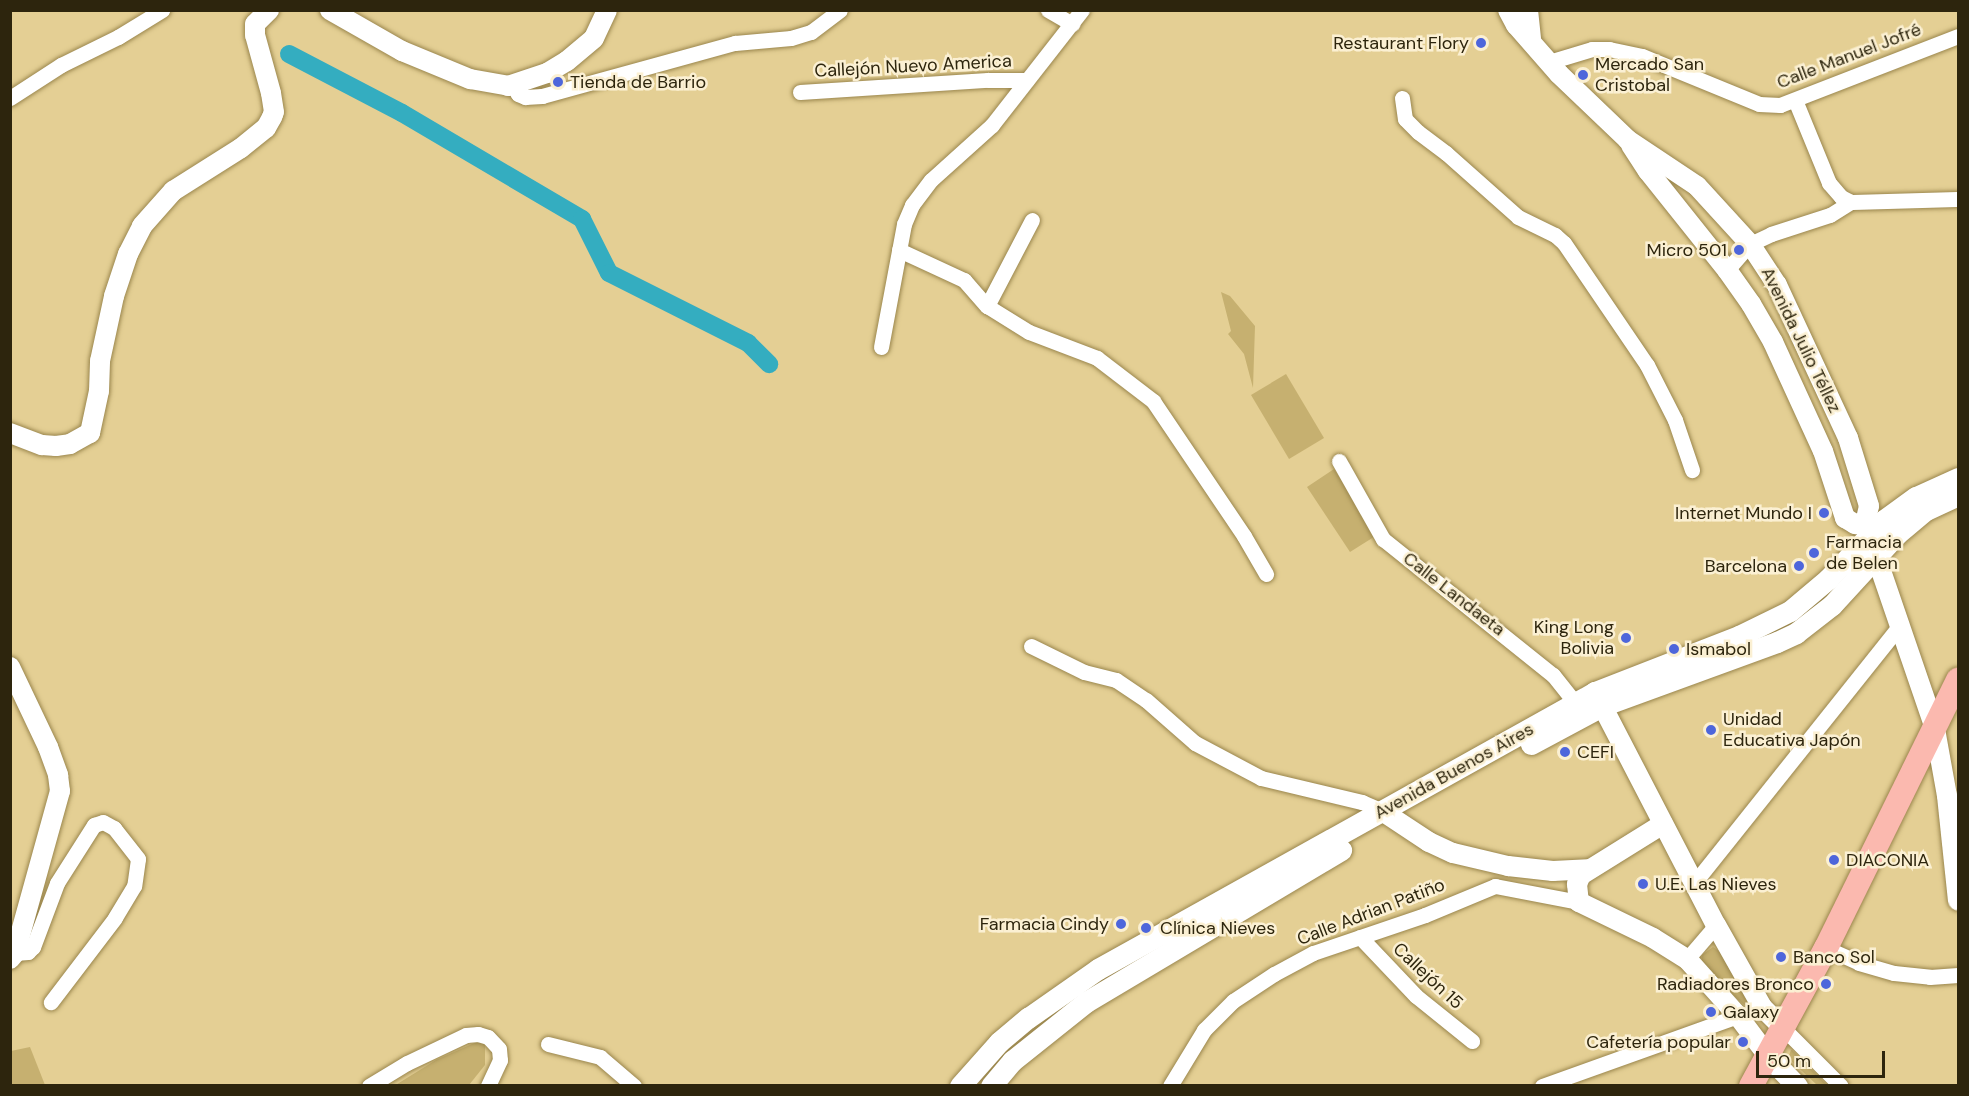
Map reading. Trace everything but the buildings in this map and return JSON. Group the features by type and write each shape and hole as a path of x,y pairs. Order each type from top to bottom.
{"main road":[{"name":"Avenida Buenos Aires","path":"960,1086 999,1042 1028,1018 1098,969 1389,815 1589,704 1790,611 1828,579 1867,531 1916,497 1959,478"},
{"name":"Avenida Buenos Aires","path":"1589,704 1777,642 1796,633 1832,605 1897,534 1926,510 1959,495"},
{"path":"1751,1086 1826,948 1959,680"},
{"name":"Avenida Buenos Aires","path":"991,1086 1012,1061 1086,1002 1389,815"},
{"path":"1768,1056 1797,1086"}],"street":[{"path":"10,98 61,65 118,37 162,10"},
{"path":"10,433 42,445 56,446 70,444 90,433 99,391 100,361 114,296 128,254 142,226 173,191 241,148 266,128 272,117 274,112 271,93 255,35 255,24 269,10"},
{"path":"330,10 402,51 470,79 513,86 547,73 567,61 594,38 607,10"},
{"path":"513,86 518,94 525,97 542,96 735,43 791,38 811,32 840,10"},
{"path":"1048,10 1072,24"},
{"path":"881,348 904,224 912,206 931,180 992,125 1082,10"},
{"name":"Avenida Julio Téllez","path":"1508,10 1516,26 1531,39 1549,62 1628,140 1697,186 1750,244 1778,285 1848,438 1869,506 1867,531 1901,624 1935,729 1947,796 1959,900"},
{"path":"1528,10 1531,39"},
{"name":"Calle Manuel Jofré","path":"1549,62 1592,49 1609,49 1642,56 1759,104 1780,105 1959,36"},
{"name":"Callejón Nuevo America","path":"800,92 988,80 1027,81"},
{"path":"1402,98 1405,119 1418,132 1446,153 1518,217 1555,235 1564,243 1647,365 1676,420 1692,470"},
{"path":"1795,100 1829,183 1836,193 1851,202"},
{"name":"Avenida Julio Téllez","path":"1628,140 1648,171 1727,270 1751,304 1773,342 1823,451 1845,518 1867,531"},
{"path":"1727,270 1750,244 1771,234 1830,215 1851,202 1959,199"},
{"path":"987,306 1032,220"},
{"path":"899,250 964,280 987,306 1029,332 1097,358 1153,401 1244,536 1266,574"},
{"path":"1773,342 1798,328"},
{"path":"1798,396 1824,383"},
{"path":"1823,451 1848,438"},
{"name":"Calle Landaeta","path":"1339,461 1383,539 1589,704 1663,824 1762,1007 1782,1027"},
{"path":"1695,882 1901,624"},
{"path":"1031,646 1084,672 1116,681 1146,700 1195,743 1261,778 1362,802 1389,815 1429,842 1481,861 1553,872 1588,869"},
{"path":"10,667 48,747 58,775 60,791 13,956"},
{"path":"13,956 28,952 33,947 57,883 94,825 103,822 114,828 138,859 134,886 115,918 51,1002"},
{"path":"1663,824 1588,869 1577,884 1580,902 1653,938 1687,959 1738,1016 1768,1056"},
{"name":"Calle Adrian Patiño","path":"1170,1086 1204,1030 1233,1001 1274,974 1313,953 1425,915 1495,886 1580,902"},
{"path":"1687,959 1716,925"},
{"name":"Callejón 15","path":"1360,937 1416,996 1472,1041"},
{"path":"1826,948 1859,963 1894,973 1930,977 1959,975"},
{"path":"1542,1086 1738,1016"},
{"path":"1782,1027 1841,1086"},
{"path":"369,1086 407,1063 466,1035 478,1034 488,1037 499,1049 500,1060 488,1086"},
{"path":"548,1044 600,1057 634,1086"}],"shaded area":[{"path":"1221,292 1230,296 1255,326 1253,388 1244,354 1228,334 1231,331"},
{"path":"1286,374 1324,438 1289,459 1251,395"},
{"path":"1334,469 1377,535 1350,552 1307,487"},
{"path":"1713,947 1719,951 1754,1010 1750,1010 1702,967 1702,955"},
{"path":"481,1040 485,1045 485,1065 469,1085 394,1086 436,1060"},
{"path":"30,1047 45,1085 11,1085 11,1051"},
{"path":"1791,1050 1827,1085 1817,1085 1788,1058"}],"waterway":[{"path":"289,54 402,113 582,219 609,273 748,343 769,364"}],"place":[{"name":"Restaurant Flory","path":"1481,43"},
{"name":"Mercado San Cristobal","path":"1583,75"},
{"name":"Tienda de Barrio","path":"558,82"},
{"name":"Micro 501","path":"1739,250"},
{"name":"Internet Mundo I","path":"1824,513"},
{"name":"Farmacia de Belen","path":"1814,553"},
{"name":"Barcelona","path":"1799,566"},
{"name":"King Long Bolivia","path":"1626,638"},
{"name":"Ismabol","path":"1674,649"},
{"name":"Unidad Educativa Japón","path":"1711,730"},
{"name":"CEFI","path":"1565,752"},
{"name":"DIACONIA","path":"1834,860"},
{"name":"U.E. Las Nieves","path":"1643,884"},
{"name":"Farmacia Cindy","path":"1121,924"},
{"name":"Clínica Nieves","path":"1146,928"},
{"name":"Banco Sol","path":"1781,957"},
{"name":"Radiadores Bronco","path":"1826,984"},
{"name":"Galaxy","path":"1711,1012"},
{"name":"Cafetería popular","path":"1743,1042"}]}
